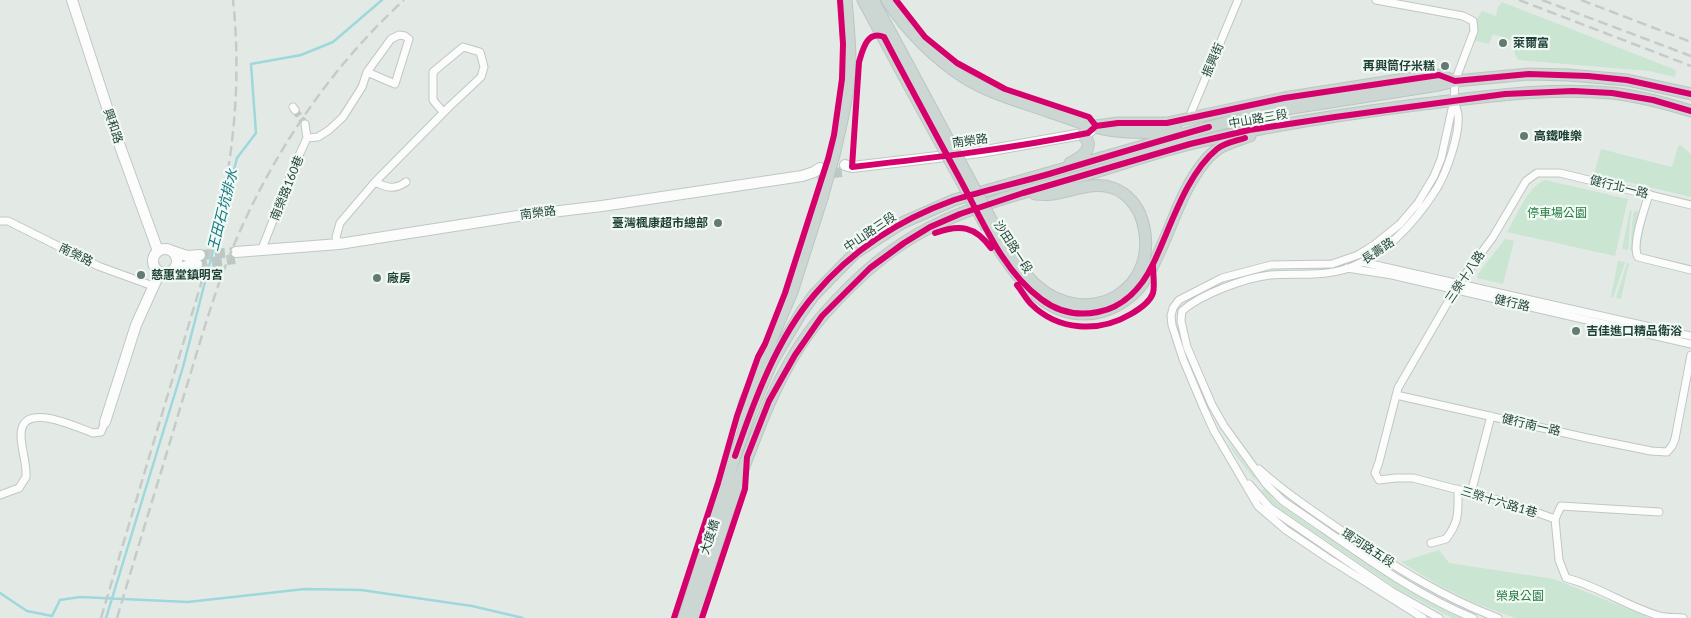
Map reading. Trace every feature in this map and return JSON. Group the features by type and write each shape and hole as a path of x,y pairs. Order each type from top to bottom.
{"main road":[{"path":"735,456 744,404 792,292 834,155 843,116 850,65 850,36 846,0"},
{"name":"沙田路一段","path":"863,0 916,88"},
{"name":"沙田路一段","path":"873,0 916,88 1016,275 1042,300 1059,310 1075,314 1091,314 1114,307 1123,302 1142,284 1193,177 1205,160 1218,148 1280,126"},
{"path":"887,0 896,14 928,49 965,78 990,91 1115,131 1162,132 1209,127"},
{"name":"中山路三段","path":"735,456 750,413 772,362 814,295 855,254 902,223 954,200 1209,127 1273,111 1455,81 1529,74 1588,76 1627,80 1691,94"},
{"name":"中山路三段","path":"1096,126 1118,123 1167,123 1188,120 1284,98 1418,77 1439,75 1455,81"},
{"name":"中山路三段","path":"747,457 769,401 795,355 822,316 870,268 930,227 960,214 1023,193 1190,144 1249,130 1389,108 1505,94 1574,92 1603,93 1653,100 1691,111"},
{"path":"1054,172 1083,156 1089,144 1088,139 1082,134"},
{"name":"沙田路一段","path":"1000,244 1036,286 1053,298 1073,305 1096,304 1110,300 1129,285 1143,265 1146,253 1144,226 1140,213 1125,194 1115,188 1103,185 1052,194 1023,193"},
{"name":"大度橋","path":"684,618 735,456"},
{"name":"大度橋","path":"693,618 747,457"}],"street":[{"name":"興和路","path":"72,0 117,138 158,251"},
{"name":"振興街","path":"1188,120 1238,0"},
{"path":"1376,0 1463,16 1473,22 1474,32 1455,81"},
{"path":"305,124 307,138 318,137 329,130 342,117 362,88 368,72 391,39 399,35 409,39 395,84 368,72"},
{"path":"339,244 336,237 340,223 375,182 443,112 481,77 484,67 480,52 463,47 433,72 433,100 443,112"},
{"name":"長壽路","path":"1173,308 1179,300 1188,294 1239,272 1271,265 1332,264 1374,246 1400,224 1418,203 1434,176 1441,159 1454,100 1455,81"},
{"name":"長壽路","path":"1182,311 1189,304 1204,296 1244,281 1268,276 1326,273 1348,268 1362,262 1399,236 1427,204 1450,161 1458,116 1454,100"},
{"name":"南榮路","path":"846,168 980,152 1088,133 1096,126"},
{"name":"南榮路160巷","path":"261,250 307,138"},
{"name":"南榮路","path":"235,256 250,257 261,250 339,244 518,216 602,206 802,176 817,172"},
{"name":"健行北一路","path":"1547,172 1560,173 1691,204"},
{"name":"三榮十八路","path":"1396,395 1398,388 1457,286 1493,237 1526,181 1537,173 1547,172"},
{"path":"375,182 385,187 399,187 406,182"},
{"path":"1649,194 1638,234 1636,253 1638,257 1691,270"},
{"name":"南榮路","path":"0,221 8,221 98,266 153,286"},
{"path":"1384,267 1381,255 1385,246"},
{"path":"165,249 172,251 199,259 168,273 160,272 153,264 153,257 158,251 165,249"},
{"path":"172,251 177,262 174,269"},
{"name":"健行路","path":"1347,259 1691,344"},
{"name":"健行路","path":"1332,264 1457,286 1691,336"},
{"path":"0,495 19,488 26,477 21,433 26,422 34,417 45,417 92,433 101,432 106,422 136,325 160,272"},
{"name":"環河路五段","path":"1173,308 1172,324 1183,359 1214,431 1258,506 1286,530 1423,618"},
{"name":"環河路五段","path":"1182,311 1181,321 1187,347 1212,405 1224,426 1266,484 1282,501 1402,581 1474,618"},
{"name":"健行南一路","path":"1396,395 1586,438 1651,451 1667,452 1675,439 1691,355"},
{"name":"三榮十六路1巷","path":"1396,395 1375,473 1379,480 1413,478 1514,504 1556,520"},
{"path":"1471,493 1491,416"},
{"name":"環河路五段","path":"1249,460 1286,492 1389,563 1439,592 1471,608 1498,618"},
{"name":"環河路五段","path":"1237,468 1270,508 1391,591 1440,618"},
{"path":"1431,543 1446,539 1455,528 1458,515 1458,489"},
{"path":"1658,512 1561,506 1556,520 1558,560 1566,578 1580,581 1612,597 1661,616 1683,618"}],"green space":[{"path":"1502,2 1676,70 1675,77 1649,71 1518,60 1514,52 1517,42 1493,34 1489,44 1469,39 1473,21 1477,19 1482,11 1496,16 1498,7"},
{"path":"1680,145 1691,154 1691,197 1594,174 1601,149 1672,167 1678,146"},
{"name":"停車場公園","path":"1545,180 1628,199 1615,256 1507,232 1528,195"},
{"path":"1630,210 1632,211 1628,250 1622,249"},
{"path":"1634,211 1640,212 1632,251 1630,250"},
{"path":"1505,239 1514,241 1503,284 1477,278 1478,274"},
{"path":"1618,261 1625,262 1613,298 1611,297"},
{"path":"1627,263 1629,263 1621,299 1616,298"},
{"path":"1227,440 1255,477 1255,480 1234,453"},
{"path":"1262,489 1265,489 1276,502 1366,564 1412,593 1461,618 1452,618 1396,588 1274,505"},
{"name":"榮泉公園","path":"1439,550 1449,563 1554,579 1650,618 1515,618 1472,602 1440,586 1401,562"}],"waterway":[{"name":"王田石坑排水","path":"106,618 183,367 237,158 256,133 251,64 301,55 333,42 382,0"},
{"path":"0,593 27,611 52,616 60,600 80,597 188,602 305,589 361,590 472,606 523,618"}],"tunnel":[{"path":"295,110 305,124"},
{"path":"817,175 842,172"},
{"path":"200,255 236,252"},
{"path":"197,264 235,259"}],"railway":[{"path":"101,618 212,247 219,217 234,124 236,31 233,0"},
{"path":"117,618 212,303 232,248 250,209 270,170 317,97 373,30 404,0"},
{"path":"1519,0 1691,66"},
{"path":"1542,0 1691,56"},
{"path":"1581,0 1691,42"}],"cycle path":[{"path":"674,618 718,483 737,416 758,357 785,293 828,159 834,135 842,79 843,44 840,0"},
{"path":"896,0 925,37 957,63 1005,89 1089,117 1096,126"},
{"path":"1096,126 1088,133 1029,144 1000,148 970,153 941,157 852,167 859,62 870,38 873,36 884,37 912,91 942,145 951,163 986,229 1016,275 1041,299 1054,307 1068,312 1091,313 1116,306 1138,288 1149,272 1180,203 1196,173 1217,149 1245,138"},
{"path":"1096,126 1118,123 1167,123 1284,98 1439,75 1455,81 1529,74 1588,76 1627,80 1691,94"},
{"path":"702,618 745,489 747,457 769,401 795,355 822,316 870,268 930,227 960,214 1023,193 1190,144 1249,130 1505,94 1573,91 1612,93 1653,100 1691,111"},
{"path":"735,456 768,371 801,311 829,278 845,263 878,238 896,226 954,200 1209,127"},
{"path":"935,233 952,228 966,229 979,235 991,248"},
{"path":"1017,285 1031,304 1054,320 1066,324 1092,326 1119,320 1147,303 1154,290 1153,266"}],"place":[{"name":"萊爾富","path":"1503,43"},
{"name":"再興筒仔米糕","path":"1445,66"},
{"name":"高鐵唯樂","path":"1524,136"},
{"name":"臺灣楓康超市總部","path":"718,223"},
{"name":"慈惠堂鎮明宮","path":"141,275"},
{"name":"廠房","path":"377,278"},
{"name":"吉佳進口精品衛浴","path":"1576,331"}]}
